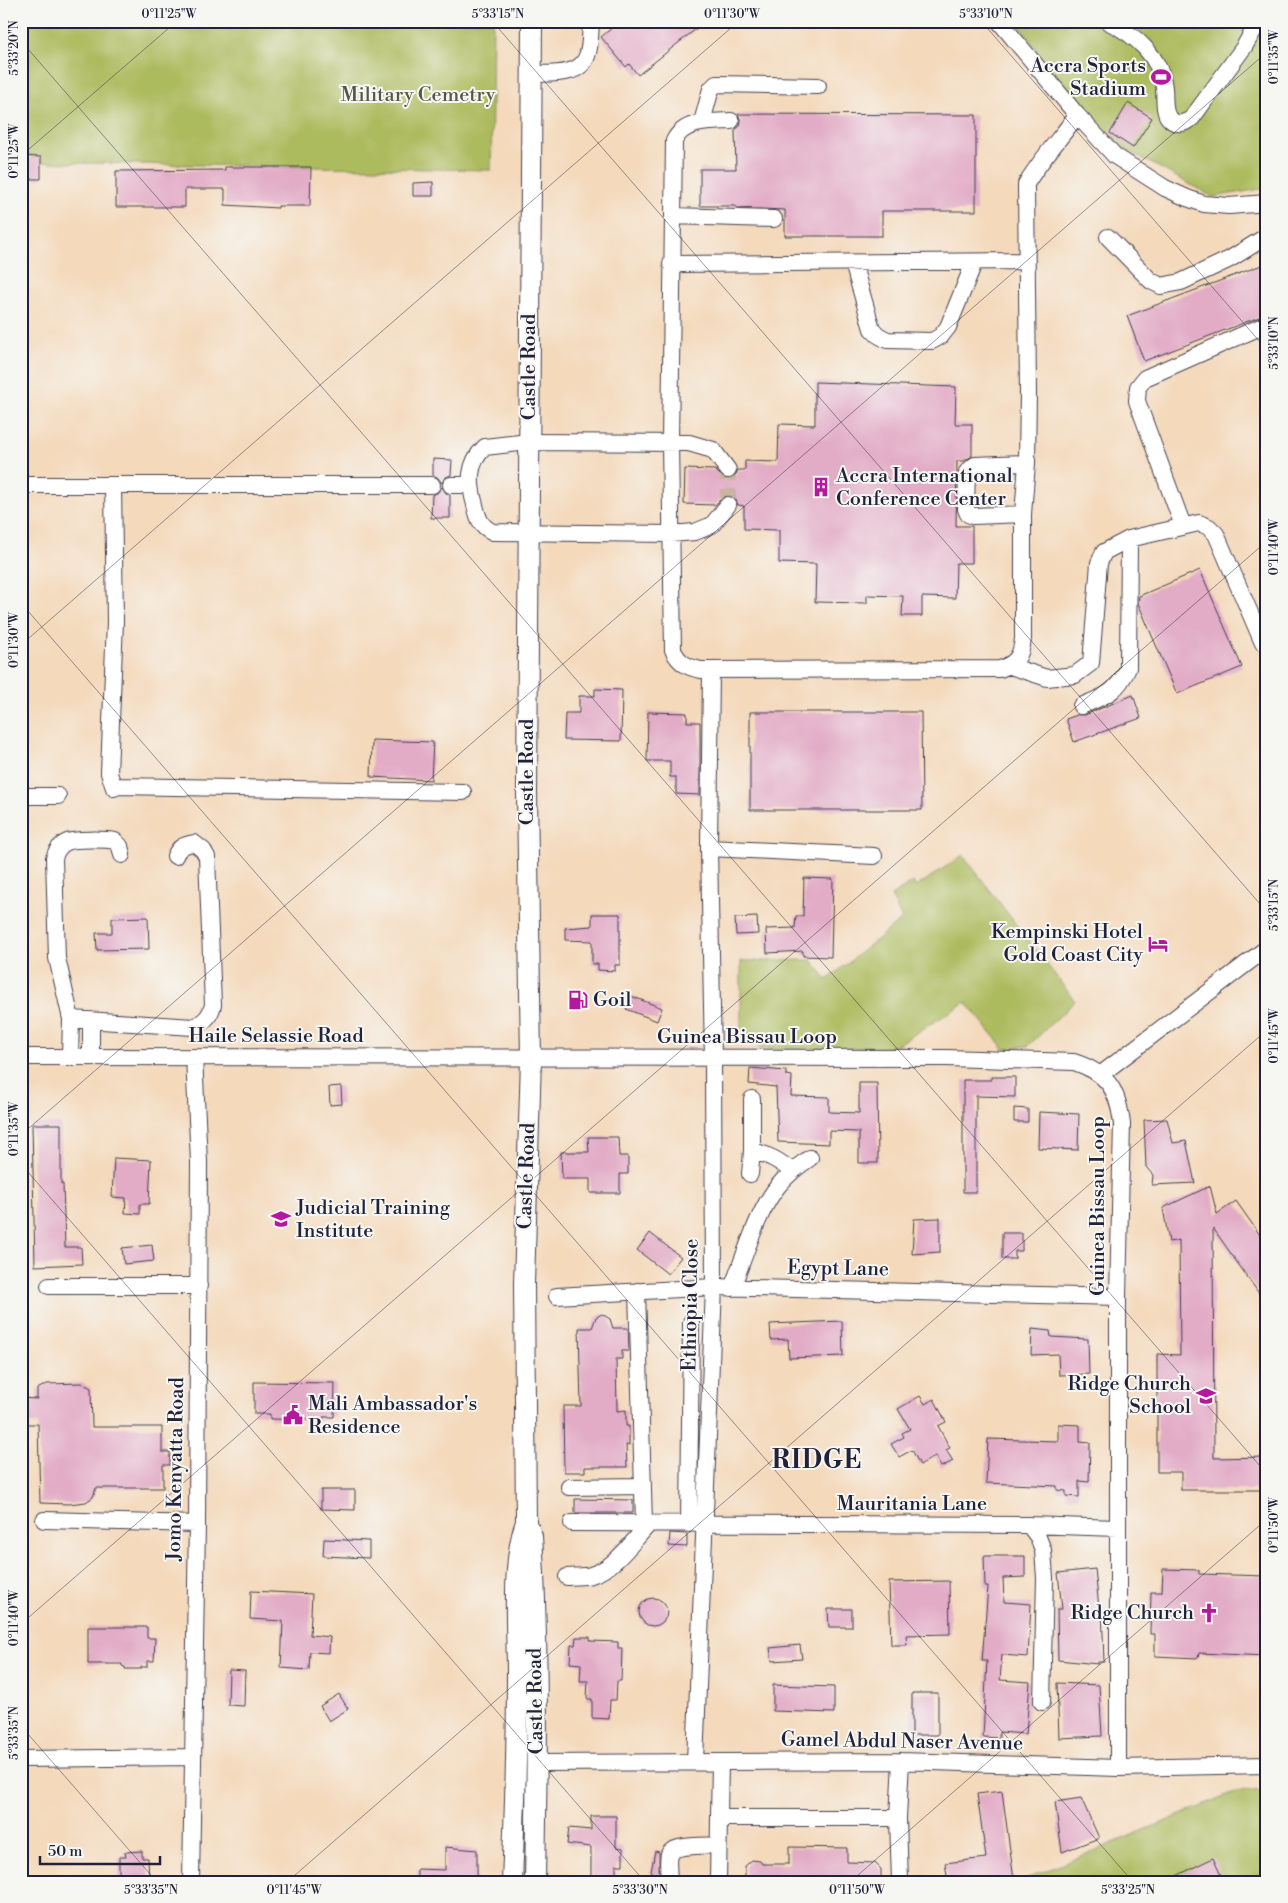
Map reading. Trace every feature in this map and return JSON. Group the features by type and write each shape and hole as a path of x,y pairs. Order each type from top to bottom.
{"main road":[{"name":"Castle Road","path":"512,1882 517,1763 517,1592 520,1538 526,1522 524,1284 531,1059 527,792 532,21"},
{"name":"Castle Road","path":"526,1522 532,1536 535,1592 537,1763 535,1882"}],"street":[{"path":"532,74 571,72 578,67 587,58 591,21"},
{"path":"1000,21 1077,115 1115,156 1165,188 1204,204 1229,206 1266,204"},
{"path":"1107,21 1138,42 1154,58 1164,81 1166,113 1174,122 1181,124 1192,118 1244,47 1259,21"},
{"path":"702,122 711,89 716,84 818,86"},
{"path":"731,121 702,122 685,128 677,134 674,141 670,442 674,650 677,658 690,668 711,670 1000,669 1010,666 1017,661 1022,654 1023,639 1023,514 1027,463 1028,393 1026,184 1040,162 1077,115"},
{"path":"672,216 774,219"},
{"path":"1108,237 1151,281 1161,286 1182,282 1230,259 1267,236"},
{"path":"853,263 872,329 878,335 887,340 932,341 941,336 948,327 974,262"},
{"path":"671,264 1027,262"},
{"path":"1183,526 1137,402 1138,387 1145,378 1267,324"},
{"path":"728,470 714,450 690,443 528,442 485,447 473,462 469,485 479,522 493,532 671,534 695,532 712,525 728,505"},
{"path":"1023,514 972,516 968,514 966,510 967,472 975,465 1027,463"},
{"path":"21,485 432,485"},
{"path":"113,485 115,621 110,774 114,788 118,786 463,792"},
{"path":"451,485 469,485"},
{"path":"1010,666 1047,678 1074,675 1091,663 1099,563 1104,552 1129,540 1200,523 1209,527 1216,534 1264,643"},
{"path":"1081,706 1108,695 1122,682 1128,668 1129,540"},
{"name":"Ethiopia Close","path":"695,1762 714,1287 710,848 711,670"},
{"path":"21,796 58,796"},
{"path":"70,1057 71,1019 56,958 54,858 57,849 67,842 107,839 115,840 120,846 122,855"},
{"path":"71,1019 193,1027 203,1023 211,1014 213,1005 207,857 203,850 194,843 183,845 174,856"},
{"path":"710,848 874,856"},
{"path":"1100,1075 1267,948"},
{"path":"91,1020 91,1057"},
{"name":"Haile Selassie Road","path":"21,1057 531,1059"},
{"name":"Jomo Kenyatta Road","path":"191,1882 199,1286 199,1162 194,1057"},
{"name":"Guinea Bissau Loop","path":"531,1059 947,1058 1074,1062 1088,1066 1112,1086 1119,1102 1122,1124 1118,1297 1118,1768"},
{"path":"750,1174 752,1099"},
{"path":"752,1151 764,1153 778,1160 792,1171"},
{"path":"732,1288 762,1213 777,1187 792,1171 810,1158"},
{"path":"49,1286 199,1286"},
{"name":"Egypt Lane","path":"557,1296 714,1287 1118,1297"},
{"path":"567,1577 590,1575 604,1569 617,1559 646,1524 643,1486 637,1291"},
{"path":"689,1524 691,1322"},
{"path":"569,1487 643,1486"},
{"path":"44,1520 197,1524"},
{"name":"Mauritania Lane","path":"572,1522 646,1524 1030,1525 1118,1528"},
{"path":"1030,1525 1038,1537 1043,1550 1045,1578 1042,1702"},
{"path":"21,1759 192,1758"},
{"path":"900,1882 898,1818 901,1761"},
{"name":"Gamel Abdul Naser Avenue","path":"537,1763 901,1761 1118,1768 1267,1765"},
{"path":"718,1882 720,1762"},
{"path":"719,1818 898,1818"},
{"path":"669,1882 669,1854 672,1850 680,1847 718,1845"}],"green space":[{"name":"Military Cemetry","path":"21,21 493,21 491,170 21,162"},
{"name":"Accra Sports Stadium","path":"1016,21 1267,21 1267,188 1213,197 1096,133"},
{"path":"963,855 1075,1001 1028,1046 1004,1049 966,1002 892,1048 761,1049 741,1037 741,961 812,960 827,980 902,919 891,896 913,882 916,887"},
{"path":"1267,1790 1267,1882 1019,1882 1236,1792"}],"building":[{"path":"620,21 706,21 638,75 629,64 626,67 601,37"},
{"path":"1128,103 1152,118 1133,148 1110,133"},
{"path":"738,114 976,115 976,211 882,211 882,236 785,236 785,210 736,208 736,206 700,206 700,169 736,169 735,130 740,126 741,121"},
{"path":"21,156 41,157 41,179 21,179"},
{"path":"225,167 311,167 310,206 278,206 278,208 225,205 225,189 185,189 185,207 116,207 116,171 225,170"},
{"path":"433,182 433,196 413,196 413,183"},
{"path":"1267,263 1267,314 1144,361 1127,316"},
{"name":"Accra International Conference Center","path":"815,382 956,387 955,424 972,424 972,456 964,461 957,461 956,526 972,526 972,563 956,563 955,598 922,597 922,616 902,616 903,596 867,595 867,603 815,602 816,564 779,563 779,530 744,529 744,506 738,505 735,498 730,495 724,496 715,505 684,504 685,469 715,470 724,479 729,480 734,478 738,470 745,470 745,461 778,462 779,424 815,425"},
{"path":"433,459 452,460 451,475 446,477 442,483 433,475"},
{"path":"442,487 450,495 450,518 431,518 432,495 437,493"},
{"path":"1200,570 1242,667 1177,694 1138,603 1139,596"},
{"path":"595,689 622,690 621,741 564,740 565,713 579,713 579,696 595,696"},
{"path":"1133,695 1141,718 1074,742 1066,719 1077,715 1085,715"},
{"path":"648,712 687,713 687,722 700,722 700,795 676,794 676,777 670,777 670,761 647,761"},
{"path":"750,712 921,712 922,810 750,810"},
{"path":"372,740 433,742 431,780 371,777"},
{"path":"804,878 833,879 831,957 803,956 803,951 767,953 766,929 795,928 796,916 803,916"},
{"path":"592,914 620,914 620,965 615,965 615,971 598,970 598,964 592,964 592,941 565,940 565,928 592,926"},
{"path":"148,917 149,949 97,950 96,933 112,933 112,918"},
{"path":"757,917 758,934 736,935 735,918"},
{"path":"631,996 662,1008 657,1021 626,1009"},
{"path":"750,1068 786,1071 786,1075 792,1076 791,1096 829,1097 829,1112 859,1113 859,1083 877,1083 878,1163 859,1163 859,1132 829,1131 829,1144 778,1142 776,1087 749,1084"},
{"path":"991,1077 1015,1077 1015,1097 976,1096 976,1192 963,1192 963,1080 991,1080"},
{"path":"341,1086 342,1104 330,1105 329,1087"},
{"path":"1014,1108 1028,1109 1028,1122 1014,1122"},
{"path":"1039,1112 1079,1114 1078,1150 1038,1148"},
{"path":"1167,1119 1173,1143 1186,1141 1195,1183 1152,1185 1153,1175 1146,1167 1144,1120"},
{"path":"32,1124 61,1124 61,1184 63,1184 65,1247 81,1247 82,1264 35,1266"},
{"path":"588,1137 618,1137 619,1156 628,1156 628,1174 620,1174 620,1193 590,1193 590,1179 562,1179 561,1152 589,1152"},
{"path":"114,1158 151,1160 149,1204 140,1204 140,1214 125,1213 126,1198 112,1197"},
{"path":"1210,1186 1217,1214 1236,1201 1267,1245 1267,1305 1213,1228 1214,1458 1267,1457 1267,1490 1181,1490 1181,1472 1157,1472 1157,1354 1180,1355 1179,1240 1169,1242 1163,1208"},
{"path":"940,1218 940,1252 912,1254 914,1219"},
{"path":"650,1233 681,1257 668,1274 637,1250"},
{"path":"1002,1233 1022,1233 1022,1251 1015,1251 1015,1259 1002,1259"},
{"path":"152,1245 154,1261 124,1264 122,1248"},
{"path":"602,1314 610,1319 613,1328 628,1328 629,1351 622,1351 622,1359 616,1359 617,1411 626,1410 626,1426 629,1426 629,1445 626,1445 627,1467 585,1467 585,1472 564,1472 563,1406 581,1406 579,1328 592,1328 596,1317"},
{"path":"842,1321 843,1356 789,1358 788,1339 771,1340 770,1324"},
{"path":"1032,1329 1050,1331 1051,1337 1088,1339 1089,1374 1059,1375 1058,1354 1031,1355"},
{"path":"254,1382 335,1383 334,1417 323,1417 323,1420 270,1419 270,1414 254,1414"},
{"path":"82,1383 91,1388 92,1427 162,1427 162,1452 170,1452 170,1465 163,1465 163,1488 96,1488 93,1497 86,1502 69,1504 40,1503 38,1424 21,1424 21,1398 37,1399 37,1389 47,1384"},
{"path":"920,1396 925,1404 934,1399 946,1422 938,1426 950,1448 946,1450 953,1461 941,1467 935,1456 920,1465 912,1450 899,1457 891,1444 904,1437 902,1433 910,1429 898,1409"},
{"path":"1058,1424 1080,1425 1080,1442 1090,1443 1089,1482 1079,1481 1079,1497 1066,1496 1066,1491 1057,1490 1057,1486 986,1483 988,1439 1058,1441"},
{"path":"321,1490 355,1490 355,1510 321,1509"},
{"path":"575,1499 633,1500 633,1513 575,1513"},
{"path":"670,1533 687,1534 687,1547 669,1546"},
{"path":"324,1539 369,1541 369,1558 323,1556"},
{"path":"984,1556 1025,1556 1025,1577 1003,1578 1004,1602 1031,1604 1028,1657 1002,1655 1000,1680 1030,1682 1026,1734 999,1732 999,1738 983,1737 987,1661 982,1661 988,1587 985,1587"},
{"path":"1095,1569 1099,1608 1102,1608 1104,1662 1098,1662 1098,1664 1058,1660 1057,1609 1062,1609 1058,1573"},
{"name":"Ridge Church","path":"1163,1569 1199,1570 1199,1574 1267,1576 1267,1656 1199,1653 1198,1658 1155,1656 1155,1634 1150,1634 1151,1592 1162,1592"},
{"path":"949,1581 950,1634 906,1635 907,1645 891,1645 889,1582"},
{"path":"251,1591 312,1594 310,1635 330,1637 329,1653 310,1652 309,1670 281,1668 283,1621 250,1619"},
{"path":"653,1598 663,1602 667,1612 663,1622 653,1626 643,1622 639,1612 643,1602"},
{"path":"828,1609 852,1609 852,1627 829,1627"},
{"path":"88,1627 147,1627 147,1638 155,1638 154,1661 147,1661 147,1667 141,1667 141,1669 125,1669 122,1664 88,1664"},
{"path":"576,1637 590,1637 590,1641 618,1642 618,1648 622,1648 621,1681 617,1681 616,1700 610,1700 609,1719 592,1718 592,1699 587,1699 588,1681 580,1681 581,1664 570,1663 571,1645 575,1645"},
{"path":"800,1645 802,1659 772,1661 770,1648"},
{"path":"229,1670 245,1671 244,1706 228,1705"},
{"path":"1057,1683 1099,1685 1102,1736 1059,1738"},
{"path":"773,1685 834,1687 834,1713 773,1711"},
{"path":"912,1693 938,1693 938,1735 912,1735"},
{"path":"339,1694 348,1709 329,1721 320,1706"},
{"path":"1002,1791 1014,1880 999,1882 948,1882 945,1863 986,1858 977,1794"},
{"path":"1081,1798 1099,1838 1062,1852 1055,1802"},
{"path":"591,1816 616,1816 616,1847 623,1848 623,1865 616,1865 616,1882 591,1882 591,1847 567,1844 569,1828 591,1830"},
{"path":"445,1847 477,1850 477,1882 417,1882 417,1869 445,1870"},
{"path":"789,1847 847,1848 847,1862 875,1863 881,1869 881,1877 875,1882 750,1882 745,1877 745,1866 752,1860 760,1861 762,1864 789,1864"},
{"path":"142,1851 142,1858 148,1858 149,1882 119,1882 119,1857 126,1857 125,1852"},
{"path":"655,1851 659,1852 659,1882 649,1882"},
{"path":"1213,1858 1224,1882 1164,1882"}],"tunnel":[{"path":"728,470 728,505"}],"place":[{"name":"Accra Sports Stadium","path":"1161,77"},
{"name":"Accra International Conference Center","path":"821,487"},
{"name":"Kempinski Hotel Gold Coast City","path":"1158,944"},
{"name":"Goil","path":"578,1000"},
{"name":"Judicial Training Institute","path":"281,1219"},
{"name":"Ridge Church School","path":"1206,1396"},
{"name":"Mali Ambassador's Residence","path":"293,1415"},
{"name":"Ridge Church","path":"1209,1613"}],"district":[{"name":"RIDGE","path":"817,1460"}]}
